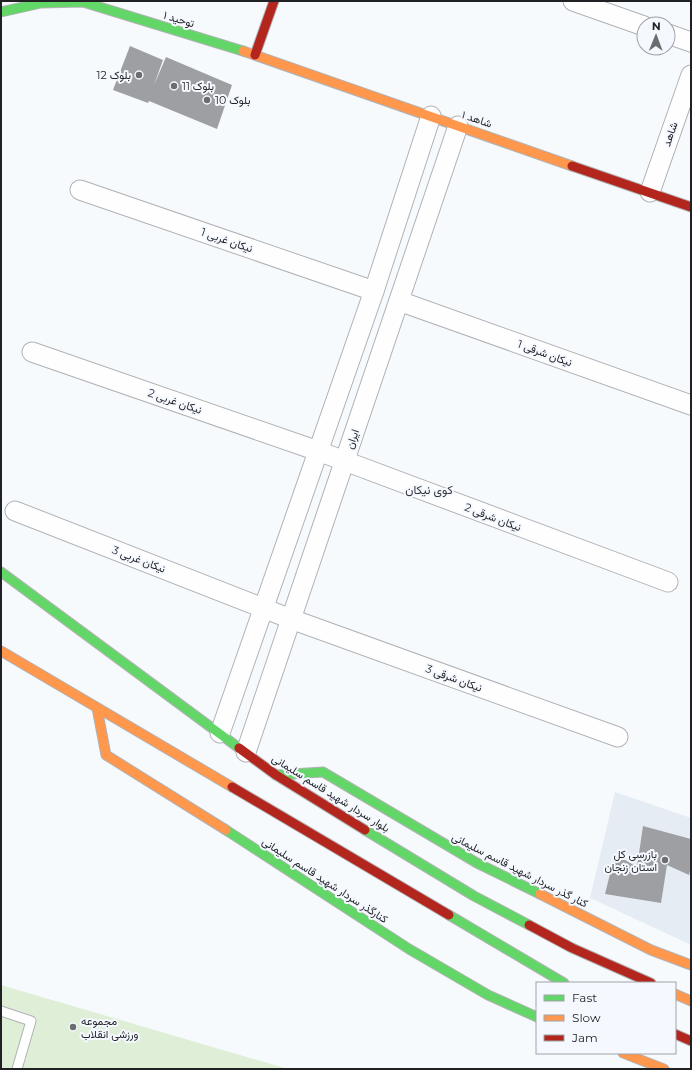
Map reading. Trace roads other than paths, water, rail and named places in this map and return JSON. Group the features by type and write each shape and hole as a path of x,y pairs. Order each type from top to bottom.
{"street":[{"path":"255,55 274,1"},
{"path":"573,1 636,23"},
{"name":"توحید ۱","path":"1,12 41,2 84,2 255,55"},
{"path":"676,37 691,42"},
{"name":"شاهد ۱","path":"255,55 691,207"},
{"name":"شاهد","path":"650,192 686,108 691,75"},
{"path":"220,733 262,607 374,291 431,116"},
{"name":"ایران","path":"246,752 458,126"},
{"name":"نیکان غربی 1","path":"80,190 374,291"},
{"name":"نیکان شرقی 1","path":"399,301 691,405"},
{"name":"نیکان غربی 2","path":"32,352 318,451"},
{"name":"نیکان شرقی 2","path":"318,451 668,582"},
{"name":"نیکان غربی 3","path":"15,511 291,619"},
{"name":"بلوار سردار شهید قاسم سلیمانی","path":"1,572 276,775 474,896 572,948 649,982"},
{"name":"نیکان شرقی 3","path":"291,619 618,737"},
{"path":"1,651 562,982"},
{"name":"کنارگذر سردار شهید قاسم سلیمانی","path":"97,708 106,754 409,949 488,995 536,1017"},
{"name":"کنار گذر سردار شهید قاسم سلیمانی","path":"276,775 323,772 477,863 651,950 691,965"},
{"path":"676,994 691,1001"},
{"path":"676,1034 691,1041"},
{"path":"626,1054 661,1068"}],"lane":[{"path":"1,1011 31,1022 17,1069"}],"place":[{"name":"بلوک 12","path":"139,75"},
{"name":"بلوک 11","path":"174,86"},
{"name":"بلوک 10","path":"207,100"},
{"name":"بازرسی کل استان زنجان","path":"665,860"},
{"name":"مجموعه ورزشی انقلاب","path":"73,1027"}],"district":[{"name":"کوی نیکان","path":"429,490"}]}
